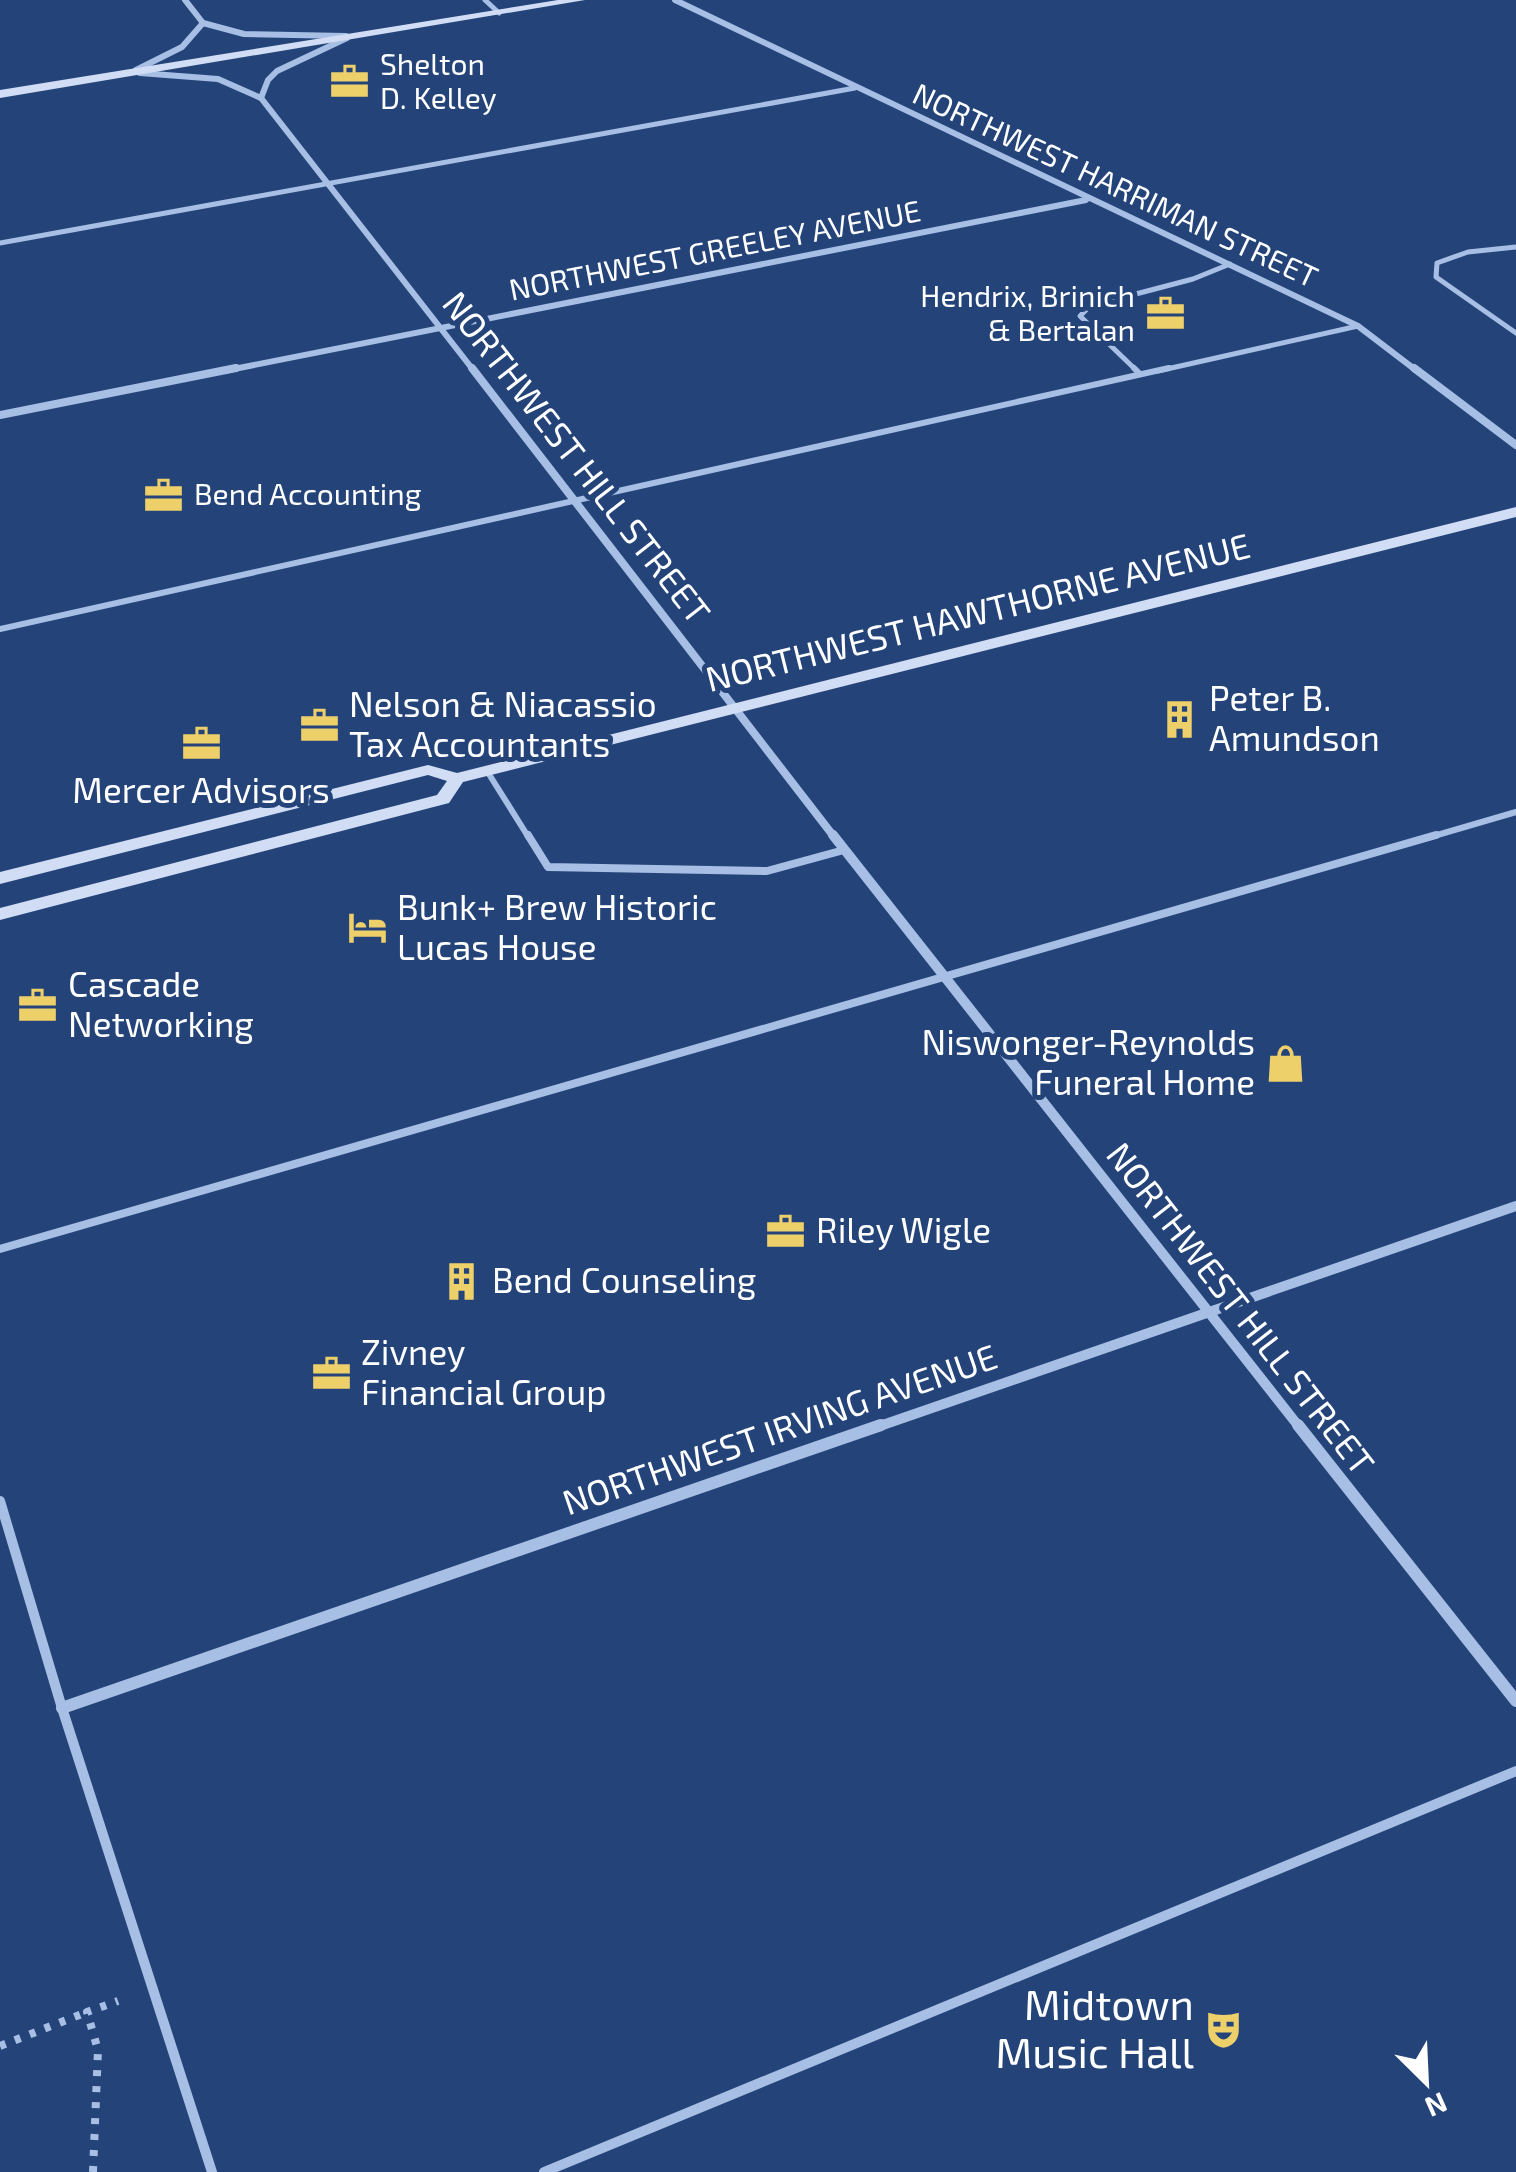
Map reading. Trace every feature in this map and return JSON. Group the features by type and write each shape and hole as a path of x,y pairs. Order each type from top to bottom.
{"street":[{"path":"184,0 203,24 244,34 350,36"},
{"path":"0,94 578,0"},
{"name":"NORTHWEST HARRIMAN STREET","path":"675,0 1086,200 1358,326 1516,445"},
{"path":"129,72 171,56 190,43 203,24"},
{"path":"261,98 268,80 277,71 350,36"},
{"name":"NORTHWEST HILL STREET","path":"129,72 218,79 261,98 737,706 844,850 1516,1701"},
{"name":"NORTHWEST GREELEY AVENUE","path":"0,415 1086,200"},
{"name":"NORTHWEST HAWTHORNE AVENUE","path":"0,878 428,770 456,778 487,771 1516,512"},
{"name":"NORTHWEST HAWTHORNE AVENUE","path":"0,914 443,799 456,778"},
{"name":"NORTHWEST IRVING AVENUE","path":"62,1708 1516,1206"}],"lane":[{"path":"485,0 499,13"},
{"path":"0,242 855,88"},
{"path":"1516,247 1468,252 1437,263 1436,276 1516,334"},
{"path":"1140,374 1080,316 1090,306 1192,279 1230,264"},
{"path":"0,629 1358,326"},
{"path":"487,771 548,867 768,870 844,850"},
{"path":"0,1249 1516,812"},
{"path":"0,1500 62,1708 212,2172"},
{"path":"544,2172 1516,1771"}],"path":[{"path":"0,2046 152,1988"},
{"path":"87,2012 98,2050 93,2172"}],"place":[{"name":"Shelton D. Kelley","path":"350,82"},
{"name":"Hendrix, Brinich & Bertalan","path":"1165,314"},
{"name":"Bend Accounting","path":"164,495"},
{"name":"Peter B. Amundson","path":"1179,719"},
{"name":"Nelson & Niacassio Tax Accountants","path":"319,725"},
{"name":"Mercer Advisors","path":"201,744"},
{"name":"Bunk+ Brew Historic Lucas House","path":"367,928"},
{"name":"Cascade Networking","path":"38,1005"},
{"name":"Niswonger-Reynolds Funeral Home","path":"1285,1063"},
{"name":"Riley Wigle","path":"786,1231"},
{"name":"Bend Counseling","path":"462,1281"},
{"name":"Zivney Financial Group","path":"331,1373"},
{"name":"Midtown Music Hall","path":"1224,2029"}]}
